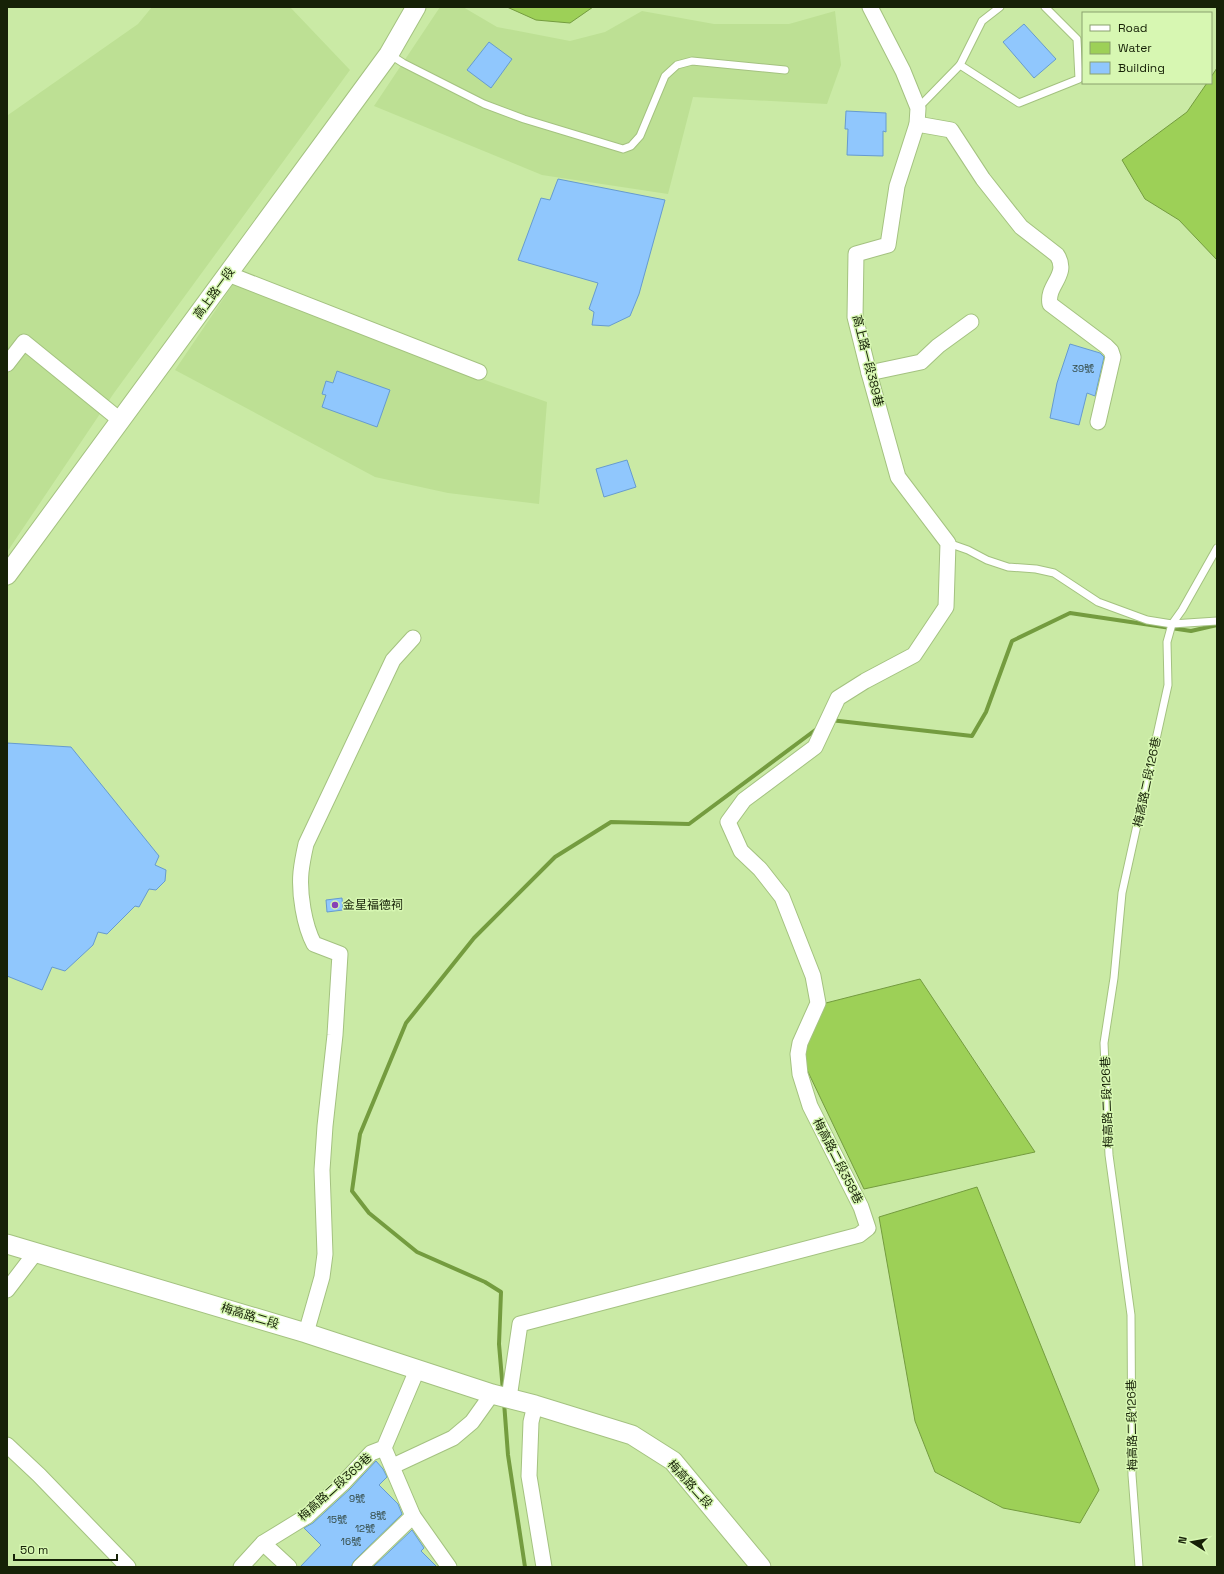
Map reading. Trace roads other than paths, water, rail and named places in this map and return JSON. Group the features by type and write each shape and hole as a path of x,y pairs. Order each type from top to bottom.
{"street":[{"name":"高上路一段","path":"7,575 389,54 416,7"},
{"name":"高上路一段389巷","path":"870,7 903,71 918,108 917,124 897,186 888,245 856,254 855,318 898,477 948,543"},
{"path":"917,124 951,130 983,179 1021,227 1060,259 1061,270 1051,292 1049,299 1050,304 1106,346 1114,357 1098,422"},
{"path":"228,274 479,372"},
{"path":"869,373 921,362 938,346 971,322"},
{"path":"7,364 24,342 120,420"},
{"name":"梅高路二段358巷","path":"501,1396 520,1324 859,1235 868,1228 861,1207 810,1106 800,1074 798,1054 800,1043 818,1003 813,976 782,897 760,869 741,851 728,822 744,800 815,747 838,698 865,681 914,655 946,607 948,543"},
{"path":"306,1333 322,1277 325,1254 322,1170 340,954 314,944 312,940 303,911 301,872 306,844 393,660 412,638"},
{"name":"梅高路二段","path":"7,1244 306,1333 417,1370 632,1435 673,1461 761,1567"},
{"path":"7,1290 36,1252"},
{"name":"梅高路二段369巷","path":"241,1567 263,1543 307,1516 344,1482 371,1453 384,1448 417,1370"},
{"path":"393,1466 453,1438 501,1396"},
{"path":"535,1405 531,1422 529,1476 544,1567"},
{"path":"7,1445 39,1475 128,1567"},
{"path":"384,1448 393,1466 413,1516 449,1567"},
{"path":"360,1567 413,1516"},
{"path":"263,1543 289,1567"}],"lane":[{"path":"918,108 960,65 982,21 1000,7"},
{"path":"960,65 1019,103 1079,79 1076,39 1045,7"},
{"path":"389,54 403,63 484,104 531,121 623,149 631,146 640,136 665,76 677,65 692,61 785,70"},
{"path":"948,543 968,550 987,560 1008,567 1036,569 1054,573 1098,602 1147,620 1172,624 1217,621"},
{"name":"梅高路二段126巷","path":"1139,1567 1132,1475 1131,1315 1109,1155 1104,1043 1114,978 1122,893 1168,685 1167,642 1172,624 1182,610 1217,548"}],"water":[{"path":"507,7 593,7 570,23 536,20"},
{"path":"1217,68 1217,260 1179,220 1145,199 1122,160 1187,112 1206,84 1212,84 1212,76"},
{"path":"920,979 1035,1152 864,1189 799,1053 818,1005"},
{"path":"977,1187 1099,1490 1080,1523 1003,1508 935,1472 915,1421 879,1217"}],"waterway":[{"path":"830,720 972,736 986,712 1012,641 1070,613 1191,631 1217,625"},
{"path":"503,1391 499,1344 501,1292 485,1282 417,1252 369,1213 352,1191 360,1134 406,1023 474,938 555,857 611,822 689,824 818,728"},
{"path":"504,1402 508,1455 525,1567"}],"place":[{"name":"金星福德祠","path":"335,905"}]}
